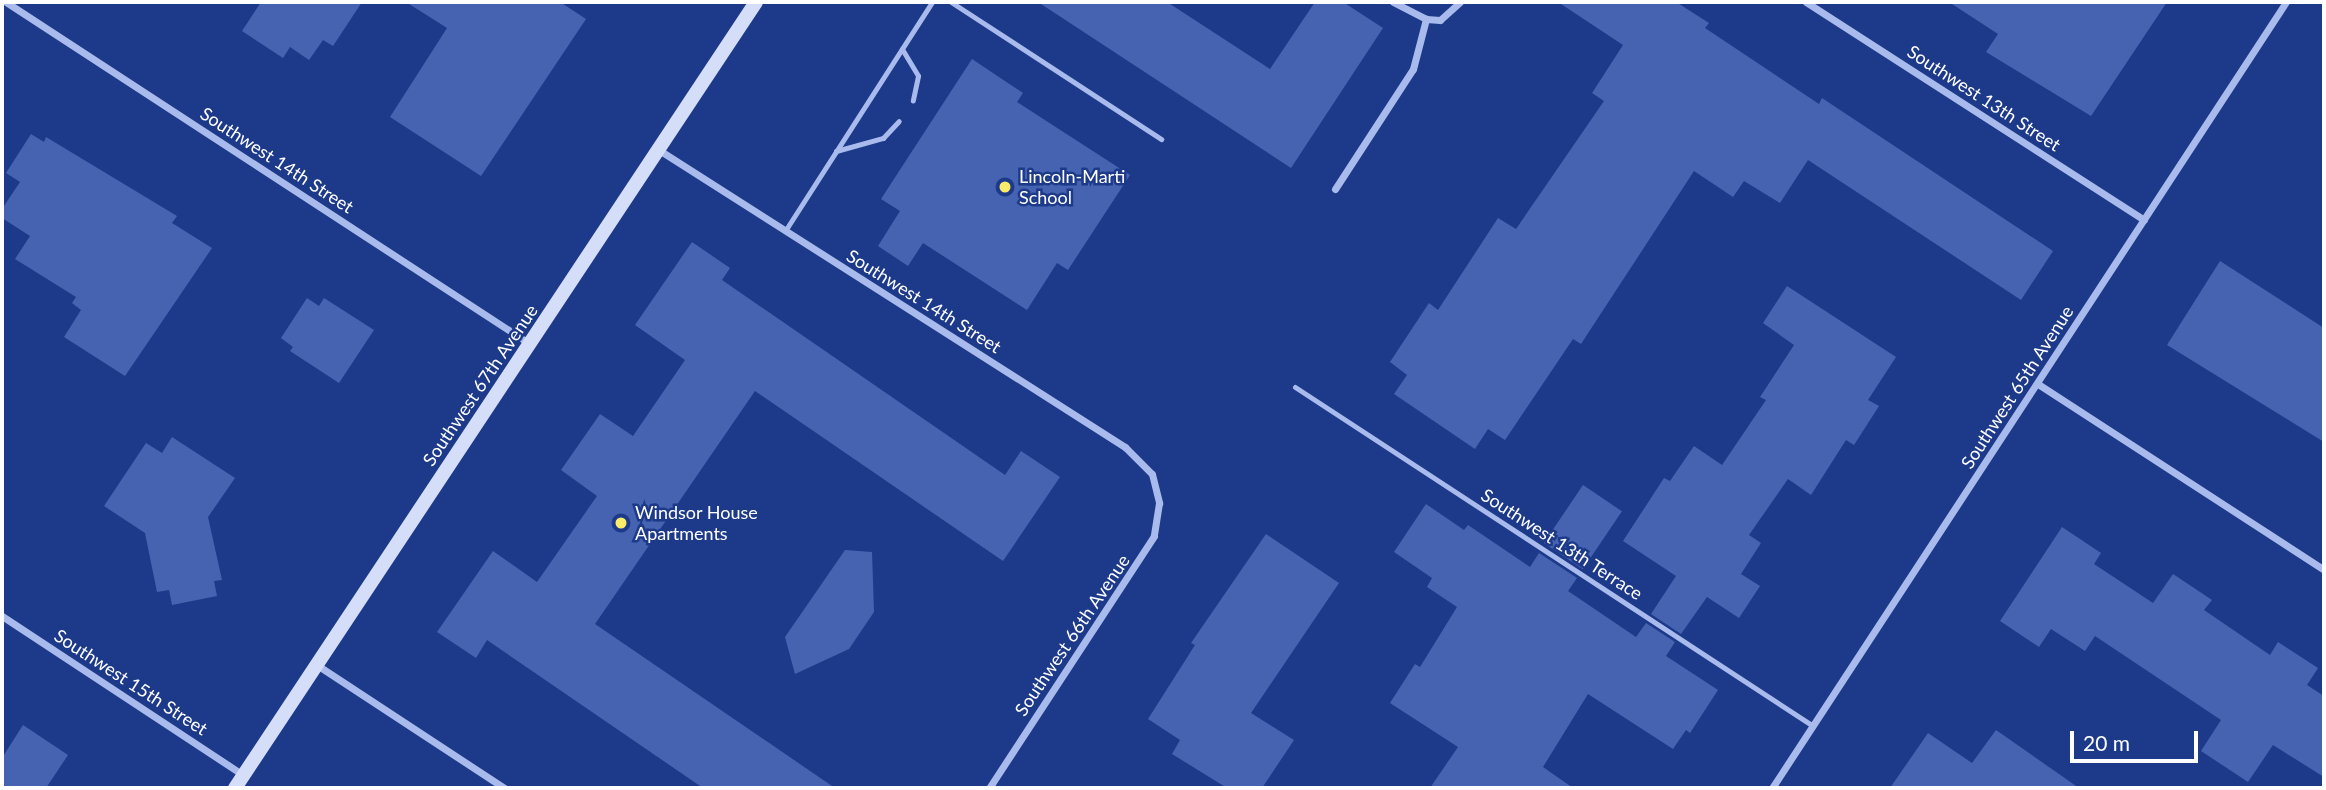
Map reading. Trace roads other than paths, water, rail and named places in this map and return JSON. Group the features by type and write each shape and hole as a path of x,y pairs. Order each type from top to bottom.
{"main road":[{"name":"Southwest 67th Avenue","path":"235,788 756,2"}],"street":[{"name":"Southwest 14th Street","path":"6,2 530,345"},
{"path":"1393,2 1426,19 1440,20 1460,2"},
{"name":"Southwest 13th Street","path":"1807,2 2144,220"},
{"name":"Southwest 65th Avenue","path":"1772,788 2286,2"},
{"path":"1335,189 1413,69 1426,19"},
{"name":"Southwest 14th Street","path":"659,149 1125,447 1152,474 1158,491"},
{"path":"2038,384 2324,570"},
{"name":"Southwest 66th Avenue","path":"989,788 1147,549 1159,520 1158,491"},
{"name":"Southwest 15th Street","path":"2,616 244,775"},
{"path":"317,665 504,788"}],"lane":[{"path":"785,231 932,2"},
{"path":"951,2 1161,139"},
{"path":"902,49 918,76 913,100"},
{"path":"836,151 883,138 899,121"},
{"name":"Southwest 13th Terrace","path":"1295,387 1813,726"}],"place":[{"name":"Lincoln-Marti School","path":"1005,187"},
{"name":"Windsor House Apartments","path":"621,523"}]}
